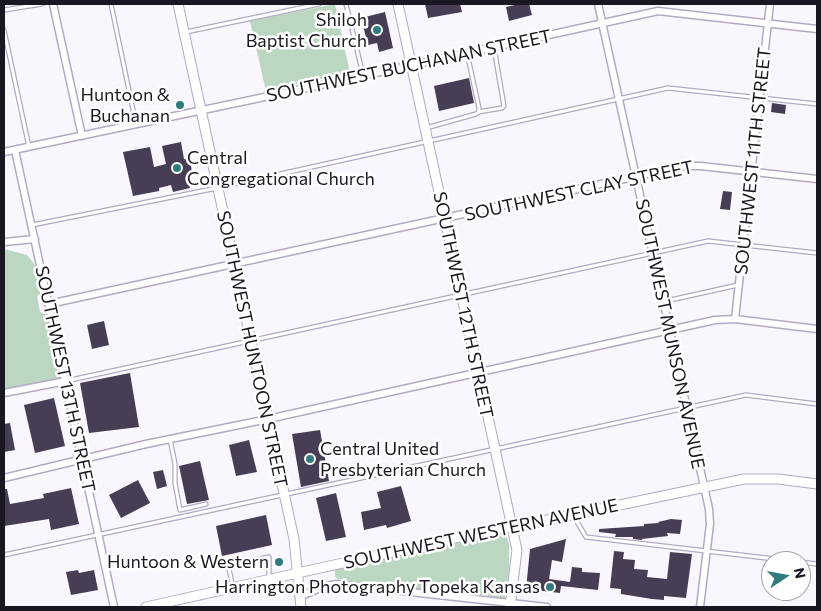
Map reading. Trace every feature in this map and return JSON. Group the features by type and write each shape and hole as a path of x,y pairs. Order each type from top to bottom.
{"main road":[{"name":"SOUTHWEST HUNTOON STREET","path":"178,4 294,539 301,607"},
{"name":"SOUTHWEST 12TH STREET","path":"398,4 517,550 511,605"},
{"name":"SOUTHWEST WESTERN AVENUE","path":"146,607 499,528 512,528 756,478 817,484"}],"street":[{"path":"53,4 82,136"},
{"name":"SOUTHWEST MUNSON AVENUE","path":"598,4 704,488"},
{"name":"SOUTHWEST 11TH STREET","path":"735,319 770,4"},
{"name":"SOUTHWEST BUCHANAN STREET","path":"4,152 200,112 658,11 817,29"},
{"name":"SOUTHWEST 13TH STREET","path":"15,150 114,607"},
{"name":"SOUTHWEST CLAY STREET","path":"49,304 692,166 817,179"},
{"path":"4,242 35,239"},
{"path":"4,478 170,439 715,320 735,319 817,328"},
{"path":"4,393 66,381"},
{"path":"700,607 710,517 704,488"},
{"path":"299,597 324,586 337,584 511,605 547,607"}],"lane":[{"path":"4,10 42,4"},
{"path":"111,4 136,125"},
{"path":"183,33 319,4"},
{"path":"346,4 363,76"},
{"path":"4,30 29,147"},
{"path":"425,128 504,106 494,47"},
{"path":"467,53 479,108 478,112"},
{"path":"32,225 217,188 668,88 817,104"},
{"path":"66,381 708,241 817,253"},
{"path":"663,300 675,300 739,285"},
{"path":"4,555 746,394 817,404"},
{"path":"170,439 175,464 174,483 180,510 206,504"},
{"path":"573,515 586,537 761,557"},
{"path":"233,588 228,565 269,557 269,579"}],"green space":[{"path":"335,4 350,73 266,91 250,21"},
{"path":"4,249 27,255 36,266 40,294 37,296 40,312 47,317 59,380 4,390"},
{"path":"500,533 506,535 509,544 509,570 505,598 344,581 335,576 335,570 337,569"}],"building":[{"path":"425,4 460,4 462,12 428,18"},
{"path":"529,4 532,15 509,21 506,7"},
{"name":"Shiloh Baptist Church","path":"385,12 393,48 379,52 377,43 368,45 361,18"},
{"path":"469,78 474,103 439,111 434,86"},
{"path":"772,103 786,105 785,114 771,112"},
{"name":"Central Congregational Church","path":"181,142 184,159 190,158 192,173 187,174 190,188 173,192 171,185 159,188 159,191 133,196 123,152 150,147 154,167 166,164 162,146"},
{"path":"723,191 732,192 730,210 720,209"},
{"path":"104,321 109,345 92,349 87,325"},
{"path":"130,373 139,427 89,433 80,383"},
{"path":"54,398 65,446 35,453 24,405"},
{"path":"10,423 15,450 4,452 4,424"},
{"name":"Central United Presbyterian Church","path":"320,430 329,481 301,487 292,434"},
{"path":"249,440 257,472 236,476 229,445"},
{"path":"200,461 209,500 187,504 179,466"},
{"path":"163,470 167,486 157,489 153,472"},
{"path":"138,480 150,503 121,518 109,495"},
{"path":"401,486 411,521 387,528 386,525 364,530 361,512 381,508 377,492"},
{"path":"71,488 79,524 51,530 49,519 4,526 4,489 7,489 10,504 44,498 43,494"},
{"path":"336,493 346,537 326,541 316,498"},
{"path":"266,515 272,545 222,556 216,526"},
{"path":"671,519 682,520 680,534 667,533 668,536 642,540 633,539 633,537 615,537 616,534 599,532 599,529 644,526 644,524 659,523"},
{"path":"566,539 562,562 552,560 549,579 570,582 572,567 582,568 582,572 600,573 598,590 561,586 560,593 526,589 530,549"},
{"path":"614,551 624,552 623,559 635,560 634,569 648,570 647,577 667,579 670,552 692,554 686,598 664,596 664,600 652,599 621,594 621,589 610,588"},
{"path":"78,570 79,573 94,570 98,590 71,595 66,572"}],"place":[{"name":"Shiloh Baptist Church","path":"377,30"},
{"name":"Huntoon & Buchanan","path":"180,105"},
{"name":"Central Congregational Church","path":"177,168"},
{"name":"Central United Presbyterian Church","path":"310,459"},
{"name":"Huntoon & Western","path":"279,562"},
{"name":"Harrington Photography Topeka Kansas","path":"550,587"}]}
